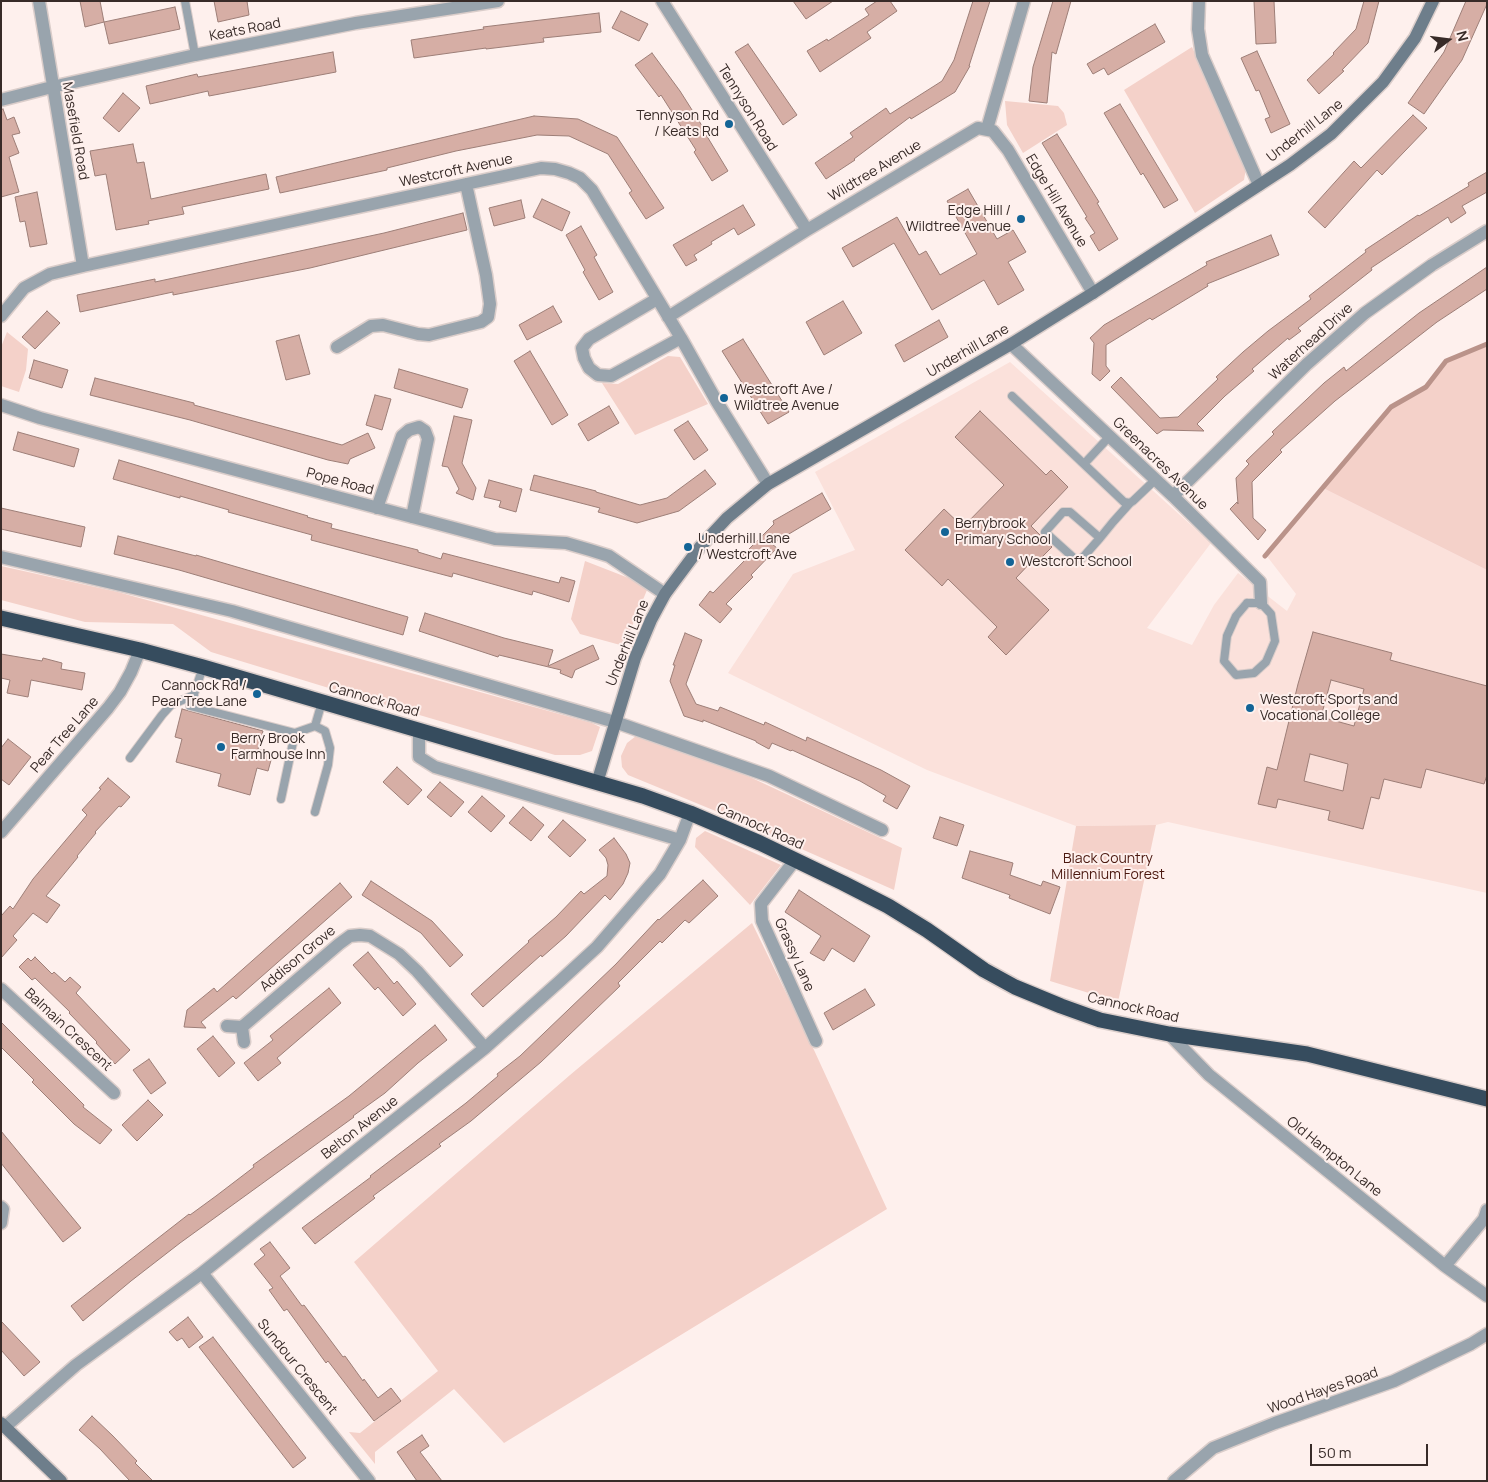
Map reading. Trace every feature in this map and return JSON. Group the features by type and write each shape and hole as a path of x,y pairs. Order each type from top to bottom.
{"highway":[{"name":"Cannock Road","path":"1,618 203,666 643,796 690,813 794,860 888,906 927,930 984,970 1016,987 1100,1020 1169,1034 1307,1054 1487,1099"}],"street":[{"name":"Masefield Road","path":"39,1 82,266"},
{"name":"Keats Road","path":"1,100 52,86 195,55 356,23 498,1"},
{"name":"Tennyson Road","path":"662,1 807,230"},
{"path":"987,129 1024,1"},
{"path":"1198,1 1198,29 1202,55 1259,185"},
{"name":"Underhill Lane","path":"597,783 635,658 651,620 665,594 707,540 728,518 768,484 1011,344 1290,165 1331,134 1364,102 1399,62 1415,38 1433,1"},
{"name":"Wildtree Avenue","path":"668,317 964,135 978,128 987,129"},
{"name":"Edge Hill Avenue","path":"987,129 993,131 999,137 1008,150 1093,293"},
{"name":"Westcroft Avenue","path":"1,316 24,288 50,274 541,168 569,173 580,178 592,190 717,402 768,484"},
{"path":"337,347 371,326 383,325 429,335 481,322 488,317 490,304 486,275 466,184"},
{"name":"Waterhead Drive","path":"1173,496 1307,364 1365,313 1432,265 1487,231"},
{"path":"657,298 588,339 582,348 589,368 598,375 612,376 681,338"},
{"name":"Greenacres Avenue","path":"1011,344 1173,496 1260,582 1260,604"},
{"name":"Pope Road","path":"1,405 49,420 495,539 566,543 609,556 665,594"},
{"path":"377,508 402,436 409,430 419,428 425,431 428,439 412,517"},
{"path":"1,556 232,611 615,722 769,776 882,830"},
{"name":"Pear Tree Lane","path":"1,832 112,702 131,672 140,650"},
{"path":"419,730 419,757 435,767 680,840"},
{"name":"Belton Avenue","path":"3,1425 76,1365 202,1273 485,1048 597,947 660,874 680,840 690,813"},
{"name":"Grassy Lane","path":"794,860 760,904 762,921 816,1041"},
{"name":"Addison Grove","path":"242,1027 339,944 350,936 360,935 370,936 399,954 417,971 485,1048"},
{"name":"Balmain Crescent","path":"1,988 114,1093"},
{"path":"227,1026 242,1027 244,1042"},
{"name":"Old Hampton Lane","path":"1169,1034 1210,1075 1445,1266 1487,1296"},
{"path":"1,1208 3,1209 1,1223"},
{"path":"1445,1266 1484,1219 1487,1210"},
{"name":"Sundour Crescent","path":"202,1273 369,1481"},
{"name":"Wood Hayes Road","path":"1174,1481 1213,1448 1275,1423 1394,1381 1471,1344 1487,1334"},
{"path":"3,1425 61,1481"}],"lane":[{"path":"185,1 195,55"},
{"path":"1012,396 1124,502 1130,503"},
{"path":"1084,464 1109,437"},
{"path":"1100,538 1070,512 1063,512 1045,532 1076,560 1080,559 1085,555 1100,538 1130,503 1155,480"},
{"path":"1247,603 1260,604 1270,614 1275,641 1266,662 1254,673 1236,676 1224,661 1227,636 1236,616 1247,603"},
{"path":"203,666 190,706 294,733 315,726 325,731 330,748 328,765 315,812"},
{"path":"130,758 171,705 194,695"},
{"path":"315,726 322,702"},
{"path":"281,799 294,733"}],"shaded area":[{"path":"1010,362 1211,543 1147,628 1192,645 1214,605 1238,573 1287,611 1296,594 1266,555 1323,488 1487,570 1487,893 1168,822 1156,825 1076,826 927,770 728,673 793,574 855,550 815,472"}],"green space":[{"path":"1192,47 1246,168 1244,180 1195,213 1124,90"},
{"path":"1005,101 1058,106 1064,113 1067,125 1023,153 1007,125"},
{"path":"7,332 28,349 26,370 19,392 1,386 1,347"},
{"path":"1487,344 1487,570 1323,488 1391,407 1426,387 1446,361"},
{"path":"668,356 680,357 708,404 635,435 602,383 618,384"},
{"path":"585,561 639,582 647,590 624,646 580,634 571,619"},
{"path":"1,566 118,592 592,723 600,727 592,751 580,755 555,755 211,652 173,624 85,622 1,600"},
{"path":"636,736 672,746 737,771 902,848 894,890 718,812 628,775 622,767 621,756 627,743"},
{"name":"Black Country Millennium Forest","path":"1156,825 1118,1002 1050,981 1076,826"},
{"path":"705,831 781,865 750,905 695,847 696,838"},
{"path":"752,923 814,1050 887,1209 504,1443 454,1389 375,1452 375,1464 349,1432 360,1433 438,1371 354,1262 570,1075"}],"building":[{"path":"80,1 100,1 104,22 85,27"},
{"path":"214,1 247,1 249,15 218,22"},
{"path":"793,1 833,1 806,19"},
{"path":"877,1 890,1 897,11 867,32 871,38 820,72 807,51 827,39 828,41 869,15 865,9"},
{"path":"973,1 990,1 970,66 955,92 911,119 910,117 855,160 826,179 815,163 853,137 850,133 886,108 890,114 942,81 954,60"},
{"path":"1053,1 1071,1 1056,54 1052,52 1047,103 1029,101 1033,67"},
{"path":"1254,1 1274,1 1276,43 1256,44"},
{"path":"1364,1 1379,1 1368,43 1342,70 1344,71 1319,94 1307,80 1356,29"},
{"path":"1466,1 1487,1 1487,4 1462,60 1424,114 1408,103 1444,52"},
{"path":"175,7 180,29 109,44 104,22"},
{"path":"621,11 648,24 639,41 612,28"},
{"path":"599,13 601,32 543,38 544,42 414,58 411,40 484,29 483,27"},
{"path":"1155,24 1165,42 1108,75 1104,68 1093,74 1087,64"},
{"path":"748,44 797,115 783,125 735,52"},
{"path":"1257,51 1290,124 1271,133 1265,119 1270,117 1259,90 1256,91 1241,58"},
{"path":"333,52 336,72 209,96 208,91 150,104 146,86 197,74 198,77"},
{"path":"652,53 680,91 728,171 712,181 694,152 696,150 661,95 659,97 635,65"},
{"path":"123,93 140,108 119,132 103,118"},
{"path":"1120,104 1178,200 1164,208 1143,173 1141,175 1104,113"},
{"path":"3,109 7,120 14,117 20,133 12,135 19,153 9,157 19,192 1,197 1,110"},
{"path":"1413,115 1427,128 1382,175 1377,170 1325,228 1308,212 1354,161 1361,168"},
{"path":"534,116 578,119 617,137 664,208 646,219 629,193 632,191 608,154 569,136 537,135 456,151 387,168 387,170 280,193 276,177"},
{"path":"1057,134 1099,202 1097,203 1118,239 1099,251 1090,236 1095,233 1085,218 1087,217 1042,143"},
{"path":"133,144 137,163 144,162 151,199 266,174 269,189 182,207 184,214 148,221 149,224 116,230 106,174 95,176 90,151"},
{"path":"1487,172 1487,192 1462,206 1466,213 1451,223 1448,217 1371,268 1372,270 1298,328 1301,331 1289,340 1288,338 1252,369 1254,371 1197,424 1204,431 1163,430 1157,434 1111,387 1121,377 1160,418 1178,417 1243,352 1311,299 1309,296 1366,252 1365,250 1418,215 1469,186 1468,183"},
{"path":"968,189 997,239 1013,230 1026,252 1008,262 1024,290 998,305 984,280 932,310 894,243 853,267 842,248 897,217 919,255 926,251 940,275 977,254 947,201"},
{"path":"37,192 47,244 30,247 25,221 20,222 15,197"},
{"path":"542,199 570,212 562,231 533,217"},
{"path":"521,200 525,218 494,226 489,208"},
{"path":"743,205 755,225 738,235 734,228 694,255 697,260 686,266 673,245"},
{"path":"463,213 467,230 310,268 173,295 173,292 80,312 77,295 155,279 155,282 384,233"},
{"path":"581,226 597,255 594,257 613,292 599,300 583,272 585,270 566,235"},
{"path":"1271,235 1279,255 1207,284 1208,286 1152,320 1150,318 1106,345 1106,366 1110,371 1100,381 1092,374 1094,343 1090,338 1104,325 1207,265 1206,262"},
{"path":"1487,267 1487,289 1437,322 1335,401 1280,450 1282,452 1252,482 1253,518 1266,530 1258,540 1230,509 1237,502 1238,504 1236,478 1249,464 1246,461 1274,434 1272,432 1324,383 1344,367 1346,371 1419,313"},
{"path":"843,301 862,333 824,355 806,322"},
{"path":"553,306 562,322 527,340 519,325"},
{"path":"47,311 60,323 35,349 22,337"},
{"path":"939,320 948,337 904,362 895,345"},
{"path":"299,335 310,374 286,380 276,341"},
{"path":"743,339 789,412 768,424 722,351"},
{"path":"530,351 568,415 552,425 514,361"},
{"path":"34,360 68,370 62,388 29,378"},
{"path":"399,369 468,389 462,408 394,388"},
{"path":"95,378 194,403 194,405 342,445 368,433 375,448 350,459 348,464 328,460 190,420 90,395"},
{"path":"375,395 391,399 382,430 366,425"},
{"path":"609,406 619,423 588,441 578,424"},
{"name":"Berrybrook Primary School","path":"980,411 1046,475 1051,470 1068,487 1031,526 1052,547 1036,563 1033,560 1016,578 1049,610 1006,655 988,637 997,627 948,579 942,586 905,550 944,509 963,527 1004,485 955,437"},
{"path":"454,416 472,420 462,463 476,488 473,500 456,493 459,489 448,467 442,466"},
{"path":"688,421 708,450 694,460 674,430"},
{"path":"18,432 79,449 74,467 13,450"},
{"path":"119,460 308,516 332,524 331,528 418,550 418,552 441,559 443,553 559,583 561,577 575,581 569,602 533,591 532,595 453,573 452,577 311,540 312,535 228,512 229,510 180,496 180,498 113,479"},
{"path":"705,470 716,484 679,511 637,523 598,512 600,508 530,490 534,475 640,505 667,498"},
{"path":"489,480 522,489 516,512 499,507 501,501 484,497"},
{"path":"822,493 831,509 772,544 777,548 751,575 753,577 726,604 732,609 720,623 699,605 710,591 713,593 744,561 740,558 774,524 773,521"},
{"path":"1,508 85,527 81,547 1,529"},
{"path":"118,536 196,555 408,617 403,635 179,570 114,554"},
{"path":"425,613 504,638 553,650 548,666 593,645 599,659 575,670 572,678 560,673 561,670 499,655 498,657 419,631"},
{"path":"1313,632 1392,653 1390,660 1487,686 1487,775 1484,784 1426,769 1421,788 1384,779 1379,799 1371,797 1363,829 1328,820 1330,811 1278,799 1276,808 1258,804 1267,767 1277,770","holes":["1331,680 1364,689 1354,726 1321,717","1310,754 1348,764 1343,791 1304,781"]},
{"path":"685,633 702,640 686,684 696,704 718,711 720,707 764,725 765,722 806,741 807,737 881,770 910,786 897,809 883,801 886,796 860,781 792,750 772,743 769,749 756,741 703,720 703,722 684,716 670,681 675,665 673,665"},
{"path":"1,654 42,661 43,658 62,663 61,669 85,673 82,690 31,680 28,697 7,693 10,680 1,678"},
{"path":"182,709 263,731 258,749 273,753 268,771 257,768 250,795 218,786 221,774 176,762 182,739 175,737"},
{"path":"8,739 31,757 9,785 1,779 1,748"},
{"path":"397,767 422,790 408,805 383,782"},
{"path":"108,778 130,797 95,832 78,857 46,896 60,905 47,923 33,913 13,936 17,940 1,958 1,916 10,906 13,909 33,879 87,815 82,810 101,789 99,788"},
{"path":"440,782 464,802 451,817 427,797"},
{"path":"482,796 505,816 491,832 468,812"},
{"path":"523,807 544,825 531,841 509,823"},
{"path":"940,817 964,825 957,846 933,838"},
{"path":"563,820 586,840 570,857 548,837"},
{"path":"614,838 630,863 623,884 610,900 605,895 566,936 542,957 541,955 483,1007 471,994 556,917 581,891 584,894 607,876 608,865 606,858 599,850"},
{"path":"970,851 1013,863 1010,875 1041,886 1043,881 1060,887 1050,914 1009,898 1010,895 962,878"},
{"path":"703,880 718,896 689,923 685,920 662,943 660,941 618,983 620,986 541,1062 471,1121 439,1144 441,1146 373,1196 375,1198 315,1244 302,1228 371,1177 498,1076 497,1074 520,1056 616,964 658,919"},
{"path":"371,881 432,921 463,955 450,967 421,933 362,895"},
{"path":"340,883 352,897 236,999 233,996 201,1022 206,1028 184,1027 187,1010 214,988 217,992"},
{"path":"799,890 870,936 854,962 832,948 824,961 810,953 821,936 785,912"},
{"path":"368,952 394,984 397,981 416,1004 403,1016 378,987 375,990 353,965"},
{"path":"35,957 52,974 54,972 65,982 70,977 81,987 76,993 130,1050 115,1064 70,1012 35,978 32,980 19,967 28,958 31,961"},
{"path":"329,988 341,1003 277,1058 281,1063 258,1081 244,1063 273,1040 270,1036"},
{"path":"865,989 875,1005 833,1030 824,1013"},
{"path":"1,1022 84,1105 83,1107 112,1130 100,1144 74,1124 32,1082 34,1080 1,1047"},
{"path":"435,1025 447,1040 385,1093 180,1243 83,1321 71,1306 189,1214 254,1167 253,1165 349,1096"},
{"path":"213,1036 235,1063 219,1077 197,1049"},
{"path":"149,1059 166,1083 151,1094 133,1070"},
{"path":"148,1100 163,1115 137,1141 122,1125"},
{"path":"1,1131 81,1228 63,1242 1,1163"},
{"path":"270,1242 290,1268 280,1276 343,1357 345,1356 378,1398 391,1388 401,1401 374,1421 328,1361 326,1363 287,1309 284,1311 269,1290 273,1288 254,1264 265,1255 260,1249"},
{"path":"188,1317 203,1337 189,1348 182,1338 177,1341 169,1332"},
{"path":"1,1321 40,1362 24,1376 1,1350"},
{"path":"213,1337 306,1458 293,1468 199,1347"},
{"path":"92,1416 137,1461 135,1463 153,1481 130,1481 79,1430"},
{"path":"422,1435 429,1446 420,1452 442,1481 417,1481 397,1452"}],"waterway":[{"path":"1265,556 1391,407 1426,387 1446,361 1487,344"}],"place":[{"name":"Tennyson Rd / Keats Rd","path":"729,124"},
{"name":"Edge Hill / Wildtree Avenue","path":"1021,219"},
{"name":"Westcroft Ave / Wildtree Avenue","path":"724,398"},
{"name":"Berrybrook Primary School","path":"945,532"},
{"name":"Underhill Lane / Westcroft Ave","path":"688,547"},
{"name":"Westcroft School","path":"1010,562"},
{"name":"Cannock Rd / Pear Tree Lane","path":"257,694"},
{"name":"Westcroft Sports and Vocational College","path":"1250,708"},
{"name":"Berry Brook Farmhouse Inn","path":"221,747"}]}
